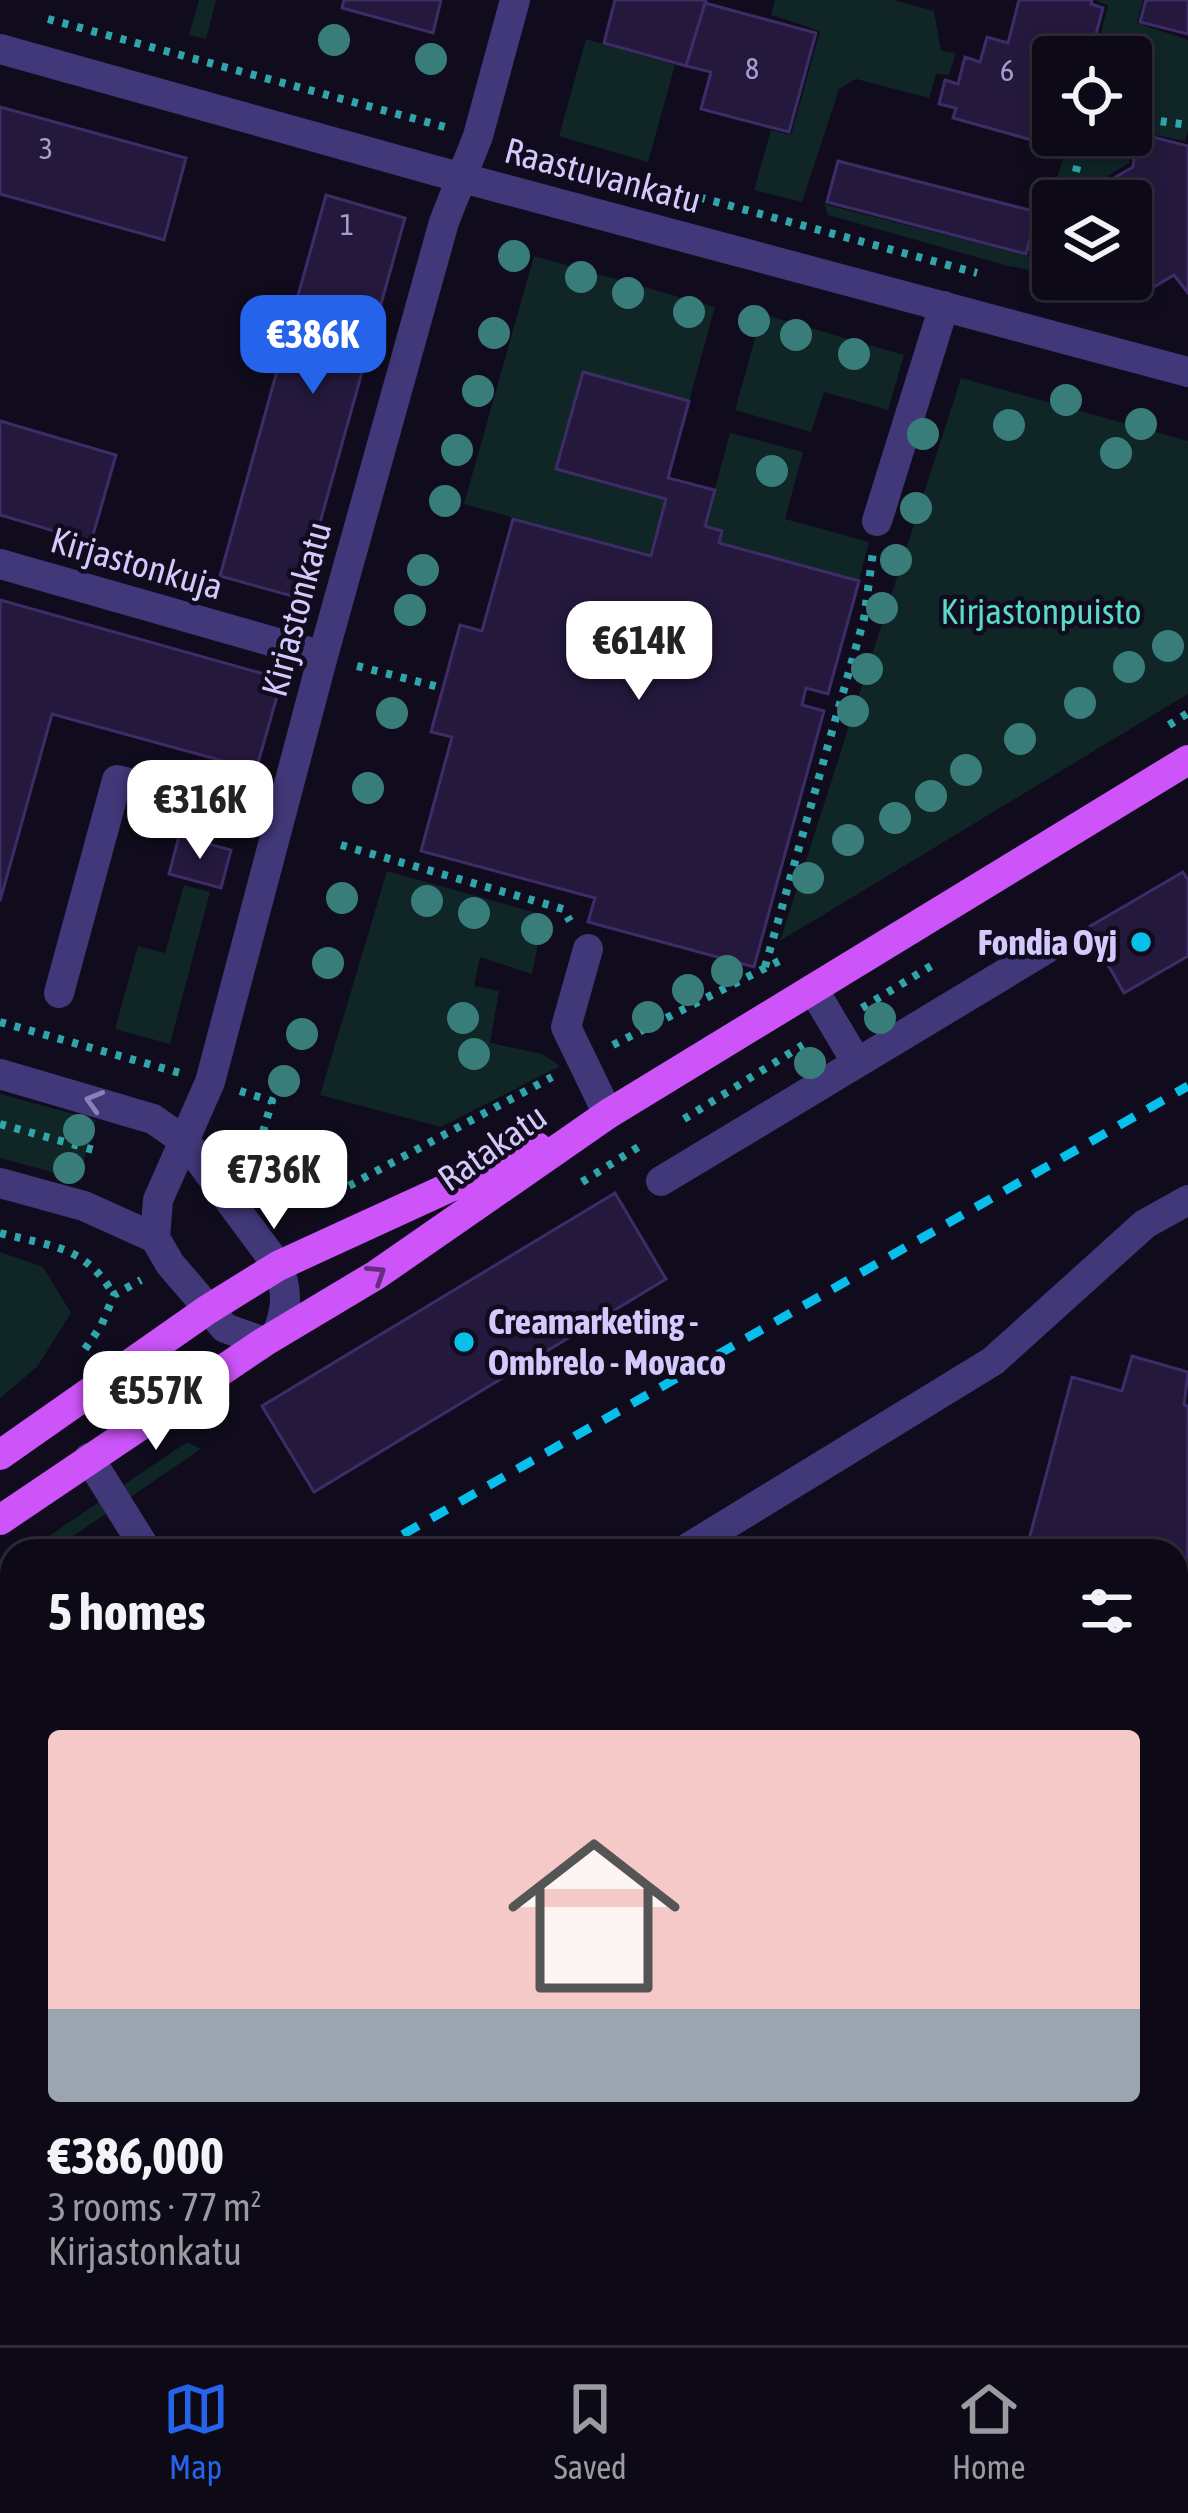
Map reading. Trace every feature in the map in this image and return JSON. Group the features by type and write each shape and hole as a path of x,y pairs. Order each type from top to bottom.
{"main road":[{"name":"Ratakatu","path":"0,1520 270,1338 376,1276 608,1114 1185,770"},
{"name":"Ratakatu","path":"0,1455 278,1266 608,1114"}],"street":[{"name":"Kirjastonkatu","path":"155,1238 158,1200 210,1082 322,656 444,222 478,136 515,0"},
{"name":"Raastuvankatu","path":"0,49 1188,372"},
{"path":"877,521 944,306"},
{"name":"Kirjastonkuja","path":"0,564 322,656"},
{"path":"59,993 117,780 279,820"},
{"path":"588,949 566,1027 608,1114"},
{"path":"661,1180 1046,949"},
{"path":"812,989 857,1063"},
{"path":"0,1074 153,1119 186,1142 278,1266 286,1289 286,1311 270,1338 225,1328 170,1264 155,1238 84,1206 0,1183"},
{"path":"703,1539 993,1361 1145,1224 1188,1200"},
{"path":"89,1458 140,1539"}],"path":[{"path":"45,19 981,274"},
{"path":"1152,120 1188,125"},
{"path":"1024,285 1032,287"},
{"path":"765,968 863,619 877,521"},
{"path":"322,656 443,688"},
{"path":"341,845 563,909 588,949"},
{"path":"666,1130 932,964"},
{"path":"0,1022 177,1073"},
{"path":"272,1101 260,1143 261,1167 277,1185"},
{"path":"0,1124 101,1152"},
{"path":"568,1191 646,1142"},
{"path":"0,1233 70,1252 97,1267 114,1295"}],"green space":[{"path":"199,0 216,0 206,39 189,35"},
{"path":"775,0 894,0 934,11 941,51 956,53 949,75 936,74 929,98 856,79 839,89 802,202 754,190 771,130 791,135 820,31 771,15"},
{"path":"1095,0 1143,0 1137,23 1188,40 1185,141 1152,135 1152,36 1100,36 1108,6"},
{"path":"586,39 675,65 648,162 559,136"},
{"path":"1064,156 1130,156 1129,163 1101,180 1056,180"},
{"path":"824,204 1031,257 1032,270 1008,266 828,215"},
{"path":"534,256 715,307 689,401 583,373 666,499 651,556 464,504"},
{"path":"762,314 904,355 888,410 824,392 811,432 735,410"},
{"name":"Kirjastonpuisto","path":"961,378 1188,441 1188,694 780,941"},
{"path":"730,433 803,452 785,519 869,542 859,581 719,543 722,531 705,526"},
{"path":"387,871 544,915 532,974 480,957 474,986 499,991 490,1043 542,1054 560,1066 441,1127 320,1095"},
{"path":"184,885 210,892 170,1044 115,1029 138,946 165,953"},
{"path":"0,1094 96,1120 78,1179 0,1158"},
{"path":"0,1252 43,1267 71,1313 37,1367 0,1398"},
{"path":"187,1442 201,1449 69,1539 45,1539"}],"building":[{"path":"344,0 441,0 433,33 342,8"},
{"path":"615,0 706,0 686,66 604,43"},
{"path":"1019,0 1092,0 1091,4 1103,8 1096,36 1032,36 1032,140 953,118 956,108 939,104 945,80 958,84 965,57 980,62 987,37 1008,43"},
{"path":"1146,0 1188,0 1188,34 1140,22"},
{"path":"705,3 816,33 789,132 701,109 711,72 686,66"},
{"path":"0,107 186,158 164,240 0,194"},
{"path":"1152,137 1188,146 1188,293 1174,275 1152,288 1152,180 1110,180 1133,167 1134,156 1152,156"},
{"path":"838,161 1032,211 1032,231 1026,254 827,202"},
{"path":"326,195 405,218 299,598 220,576"},
{"path":"583,372 689,401 668,478 715,490 705,526 722,531 719,543 859,581 828,694 806,688 802,705 824,711 754,967 588,922 595,898 421,851 452,737 431,732 460,625 482,631 513,519 651,556 666,499 556,469"},
{"path":"0,421 116,455 91,542 0,515"},
{"path":"0,600 282,679 256,770 52,714 0,901"},
{"path":"179,836 231,850 221,888 169,874"},
{"name":"Fondia Oyj","path":"1183,872 1188,880 1188,956 1124,993 1087,928"},
{"name":"Creamarketing - Ombrelo - Movaco","path":"615,1193 666,1279 314,1492 262,1406"},
{"path":"1132,1356 1188,1372 1184,1405 1188,1406 1188,1539 1029,1539 1072,1377 1122,1391"}],"railway":[{"path":"395,1539 1188,1086"}],"place":[{"name":"Fondia Oyj","path":"1141,942"},
{"name":"Creamarketing - Ombrelo - Movaco","path":"464,1342"}]}
